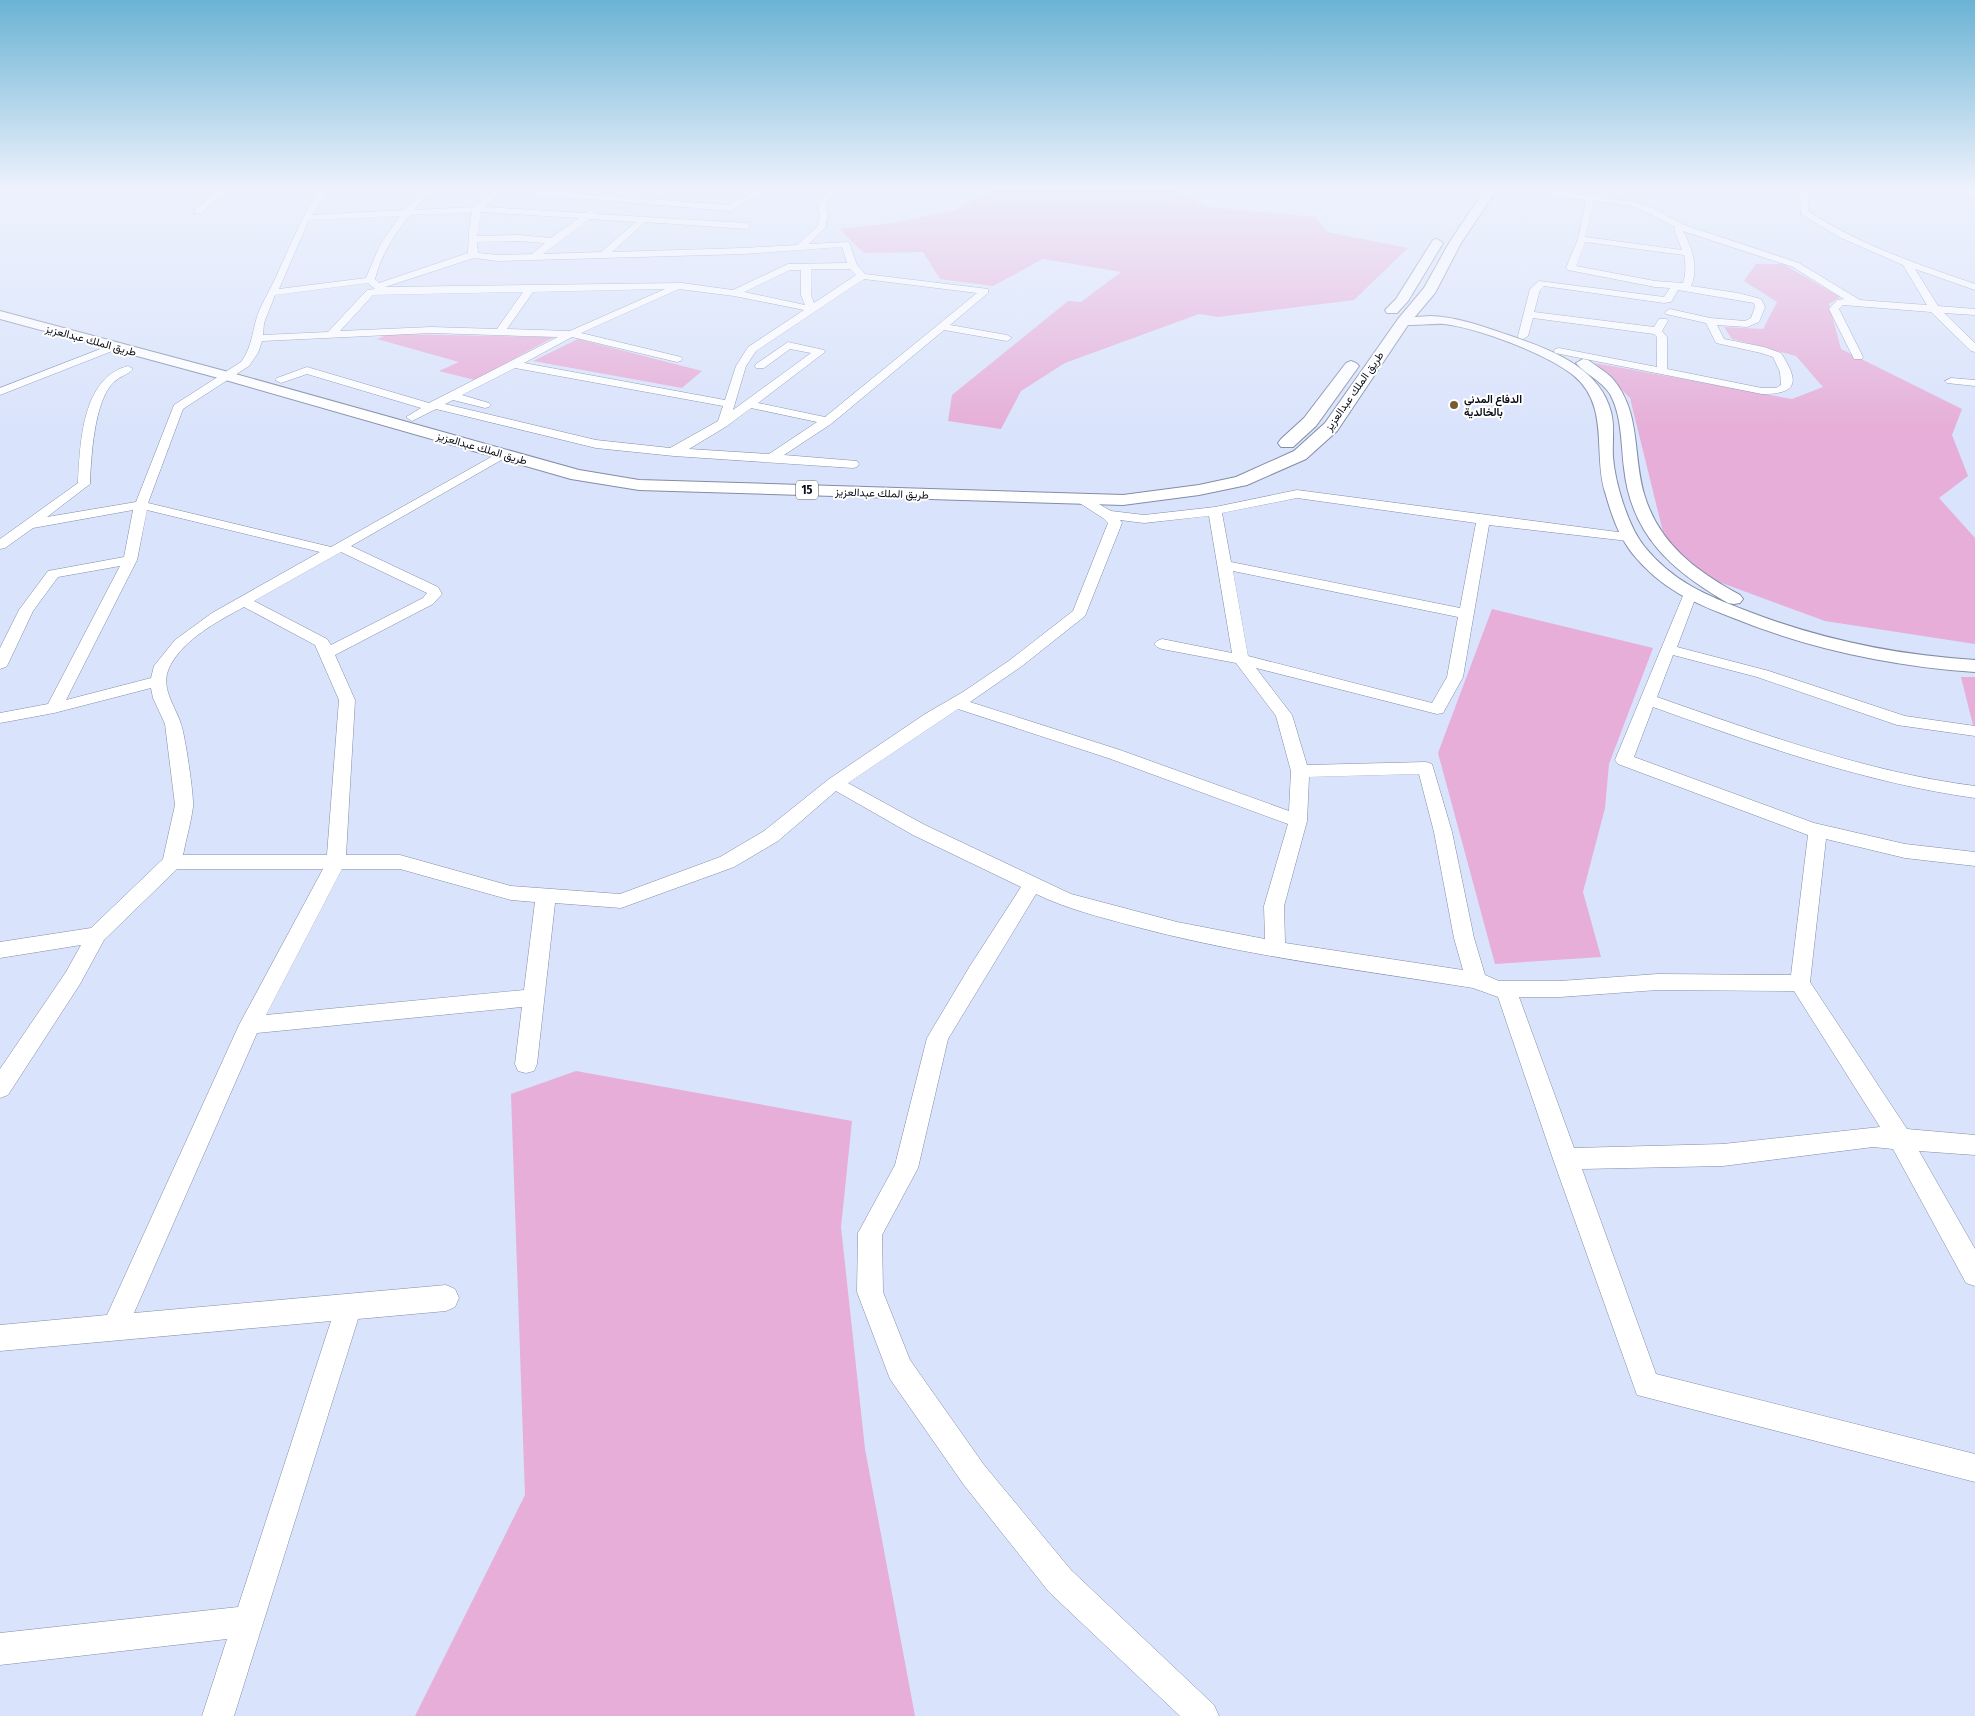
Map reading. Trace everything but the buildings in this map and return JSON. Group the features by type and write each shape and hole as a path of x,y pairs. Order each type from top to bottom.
{"highway":[{"name":"طريق الملك عبدالعزيز","path":"0,304 233,372 504,455 577,475 639,485 1123,500 1199,490 1241,481 1300,455 1330,427 1406,309 1429,269"},
{"name":"طريق الملك عبدالعزيز","path":"1384,321 1432,295 1443,269"},
{"name":"طريق الملك عبدالعزيز","path":"0,315 116,346 233,372 281,380 587,465 650,476 1120,487 1188,480 1227,471 1282,448 1310,422 1361,352"}],"main road":[{"path":"1406,309 1426,318 1453,315 1557,359 1580,373 1600,400 1604,412 1609,484 1628,537 1642,554 1690,594 1766,626 1846,650 1891,659 1975,666"},
{"path":"1406,309 1453,315 1503,328 1578,359 1606,381 1614,389 1623,408 1628,428 1630,464 1637,498 1653,533 1663,548 1680,565 1704,583 1737,601 1791,622 1838,636 1890,645 1975,652"}],"street":[{"path":"54,708 130,560 141,506 178,406 233,372 253,353 260,323 271,293 284,269"},
{"path":"373,269 377,286"},
{"path":"331,335 377,286 429,269"},
{"path":"734,293 784,269"},
{"path":"806,269 806,295 812,309"},
{"path":"856,269 862,276"},
{"path":"1577,269 1655,284 1738,296 1758,301 1760,307 1755,320 1747,324 1710,321 1670,312 1666,314 1657,331"},
{"path":"1675,287 1686,286 1691,279 1690,269"},
{"path":"1804,269 1858,303"},
{"path":"1910,269 1935,310 1975,349"},
{"path":"1923,269 1975,287"},
{"path":"723,423 742,366 752,349 862,276 985,291 940,326 827,421 770,459"},
{"path":"1523,336 1535,289 1542,283 1660,300 1668,300 1675,287"},
{"path":"1655,284 1653,294 1670,306 1670,312"},
{"path":"271,293 377,286 530,289 682,286 734,293 812,309"},
{"path":"412,416 571,334 682,286"},
{"path":"500,332 530,289"},
{"path":"1858,357 1834,309 1841,302 1975,312"},
{"path":"1528,314 1657,331 1662,337 1662,371"},
{"path":"1559,351 1762,391 1778,391 1787,386 1786,372 1777,355 1764,350 1720,341 1710,321"},
{"path":"940,326 1006,338"},
{"path":"258,338 431,330 571,334 677,359"},
{"path":"0,392 116,346"},
{"path":"452,396 600,438 674,452 723,423 820,352 788,346 760,366"},
{"path":"513,364 729,404"},
{"path":"742,366 760,366 792,372"},
{"path":"0,545 84,484 85,460 98,399 108,380 128,369"},
{"path":"281,380 307,370 432,406 596,444 674,452 853,464"},
{"path":"1951,381 1975,383"},
{"path":"749,404 827,421"},
{"path":"0,1088 73,978 98,935 172,862 184,805 173,724 161,698 158,681 162,666 180,643 217,616 504,455"},
{"path":"1108,515 1144,520 1215,511 1297,494 1483,520 1628,537"},
{"path":"172,862 400,862 511,893 621,901 727,862 770,836 835,783 1016,663 1080,613 1115,523 1108,515 1083,499"},
{"path":"30,524 141,506 336,549 433,590 435,594 428,601 326,653"},
{"path":"1215,511 1241,659 1284,715 1300,771 1298,821 1274,906 1275,949"},
{"path":"1162,644 1241,659 1437,709 1455,677 1483,520"},
{"path":"0,664 26,610 53,574 130,560"},
{"path":"1225,565 1465,614"},
{"path":"1690,594 1624,760 1818,831 1905,851 1975,859"},
{"path":"114,1329 250,1025 336,862 347,700 322,642 244,602"},
{"path":"1668,649 1763,674 1903,721 1975,731"},
{"path":"0,718 54,708 158,681"},
{"path":"1648,699 1857,768 1954,790 1975,792"},
{"path":"956,703 1114,754 1298,821"},
{"path":"1300,771 1426,768 1443,832 1464,938 1476,980"},
{"path":"835,783 919,830 1066,900 1177,930 1275,949 1476,980 1497,989 1560,989 1658,982 1800,983"},
{"path":"1818,831 1800,983 1900,1139 1975,1274"},
{"path":"1032,885 938,1038 906,1168 870,1232 870,1292 900,1369 974,1475 1060,1581 1203,1716"},
{"path":"526,1064 546,895"},
{"path":"0,950 98,935"},
{"path":"1506,989 1647,1385 1975,1468"},
{"path":"250,1025 534,997"},
{"path":"1565,1159 1723,1155 1873,1137 1975,1145"},
{"path":"0,1338 446,1298"},
{"path":"218,1716 349,1307"},
{"path":"0,1649 248,1621"}],"shaded area":[{"path":"934,269 1024,269 993,286 940,279"},
{"path":"1103,269 1386,269 1354,300 1218,317 1199,314 1065,363 1021,391 1001,429 948,421 952,395 1068,301 1081,302 1121,272"},
{"path":"1752,269 1792,269 1840,297 1829,304 1841,349 1962,409 1952,435 1968,476 1939,498 1975,538 1975,644 1825,621 1711,579 1665,540 1630,398 1595,363 1792,399 1823,387 1796,356 1732,339 1724,327 1763,329 1777,302 1744,281"},
{"path":"389,334 554,337 475,380 439,371 459,362 377,339"},
{"path":"578,339 702,371 682,388 533,361"},
{"path":"1492,609 1653,648 1609,764 1605,808 1583,892 1601,957 1495,964 1438,753"},
{"path":"1961,677 1975,677 1975,725 1973,725"},
{"path":"576,1071 852,1121 841,1227 865,1449 915,1716 415,1716 525,1495 511,1094"}],"place":[{"name":"الدفاع المدني بالخالدية","path":"1454,405"}]}
